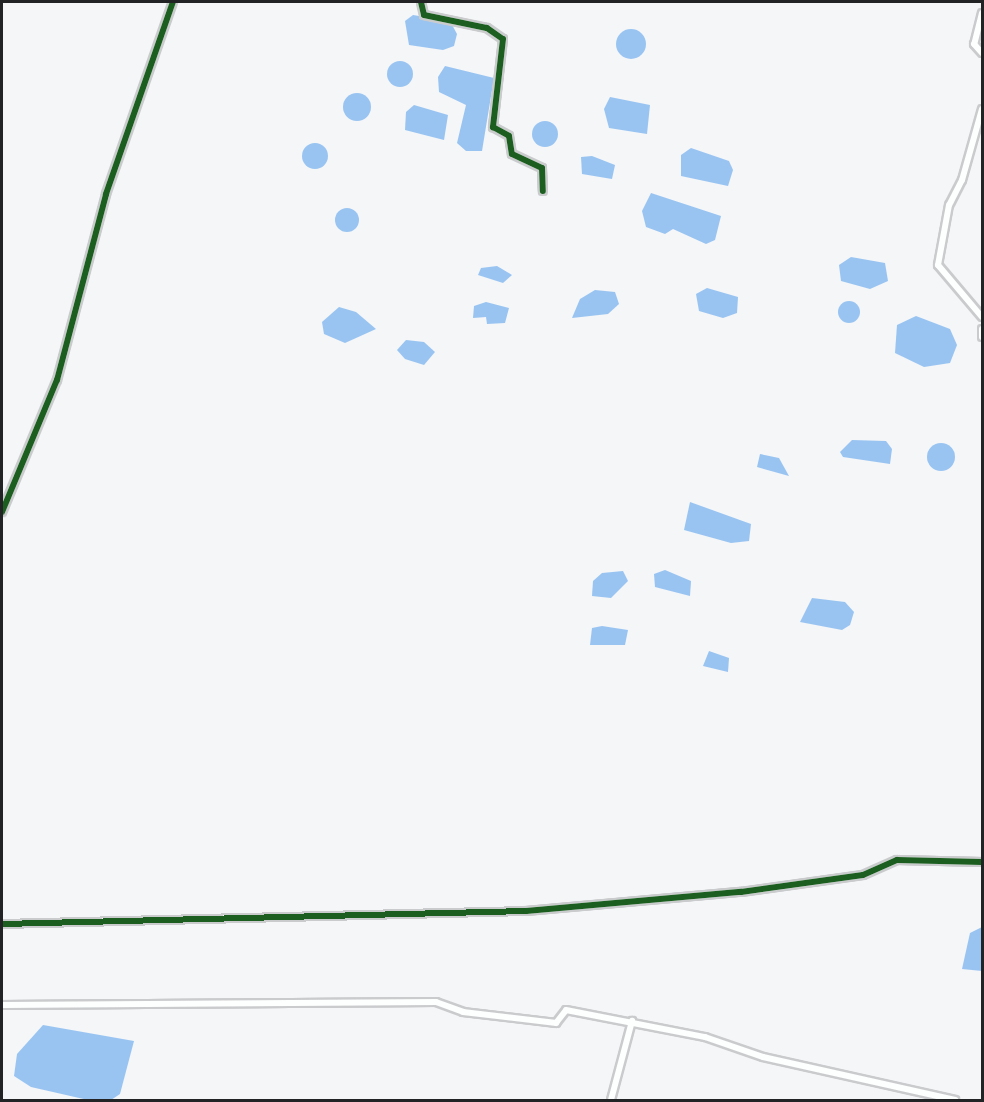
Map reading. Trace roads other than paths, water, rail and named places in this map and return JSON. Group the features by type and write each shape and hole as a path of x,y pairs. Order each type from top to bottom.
{"street":[{"path":"2,512 57,380 106,194 173,2"},
{"path":"422,2 424,15 487,28 502,39 493,128 509,136 512,154 543,170 543,191"},
{"path":"982,13 974,44 982,53"},
{"path":"982,109 958,191 949,205 938,265 982,317"},
{"path":"982,328 982,337"},
{"path":"2,924 526,911 741,892 863,875 897,860 982,862"},
{"path":"2,1005 436,1002 463,1012 556,1023 566,1010 632,1021 955,1101"},
{"path":"611,1101 632,1021"}],"water":[{"path":"413,15 450,21 457,34 454,46 443,50 409,45 405,21"},
{"path":"631,29 642,33 646,44 642,55 631,59 620,55 616,44 620,33"},
{"path":"400,61 409,65 413,74 409,83 400,87 391,83 387,74 391,65"},
{"path":"445,66 494,78 482,151 466,151 457,143 466,105 439,92 438,77"},
{"path":"357,93 367,97 371,107 367,117 357,121 347,117 343,107 347,97"},
{"path":"610,97 650,105 647,134 609,128 604,109"},
{"path":"414,105 448,115 444,140 405,130 406,112"},
{"path":"545,121 554,125 558,134 554,143 545,147 536,143 532,134 536,125"},
{"path":"315,143 324,147 328,156 324,165 315,169 306,165 302,156 306,147"},
{"path":"691,148 729,161 733,170 728,186 681,176 681,155"},
{"path":"592,156 615,165 612,179 582,174 581,157"},
{"path":"651,193 721,216 715,240 706,244 673,229 665,234 646,227 642,211"},
{"path":"347,208 355,212 359,220 355,228 347,232 339,228 335,220 339,212"},
{"path":"851,257 885,263 888,281 870,289 841,281 839,265"},
{"path":"497,266 512,275 503,283 478,275 481,268"},
{"path":"707,288 738,297 737,313 723,318 699,311 696,294"},
{"path":"595,290 615,292 619,304 608,314 572,318 580,299"},
{"path":"849,301 857,304 860,312 857,320 849,323 841,320 838,312 841,304"},
{"path":"486,302 509,308 505,323 487,324 486,317 473,318 474,306"},
{"path":"339,307 356,312 376,329 345,343 324,334 322,322"},
{"path":"916,316 950,329 957,345 950,363 924,367 895,353 897,325"},
{"path":"406,340 424,342 435,352 424,365 405,359 397,350"},
{"path":"852,440 886,441 892,449 890,464 843,457 840,452"},
{"path":"941,443 951,447 955,457 951,467 941,471 931,467 927,457 931,447"},
{"path":"760,454 779,458 789,476 757,467"},
{"path":"690,502 751,524 749,541 731,543 684,530"},
{"path":"665,570 691,581 690,596 655,587 654,574"},
{"path":"623,571 628,581 611,598 592,596 593,581 602,573"},
{"path":"812,598 845,602 854,612 850,625 842,630 800,622"},
{"path":"602,626 628,630 625,645 590,645 592,628"},
{"path":"709,651 729,658 728,672 703,666"},
{"path":"982,927 982,971 962,969 970,933"},
{"path":"43,1025 134,1041 120,1094 111,1100 88,1100 31,1087 14,1076 17,1054"}]}
